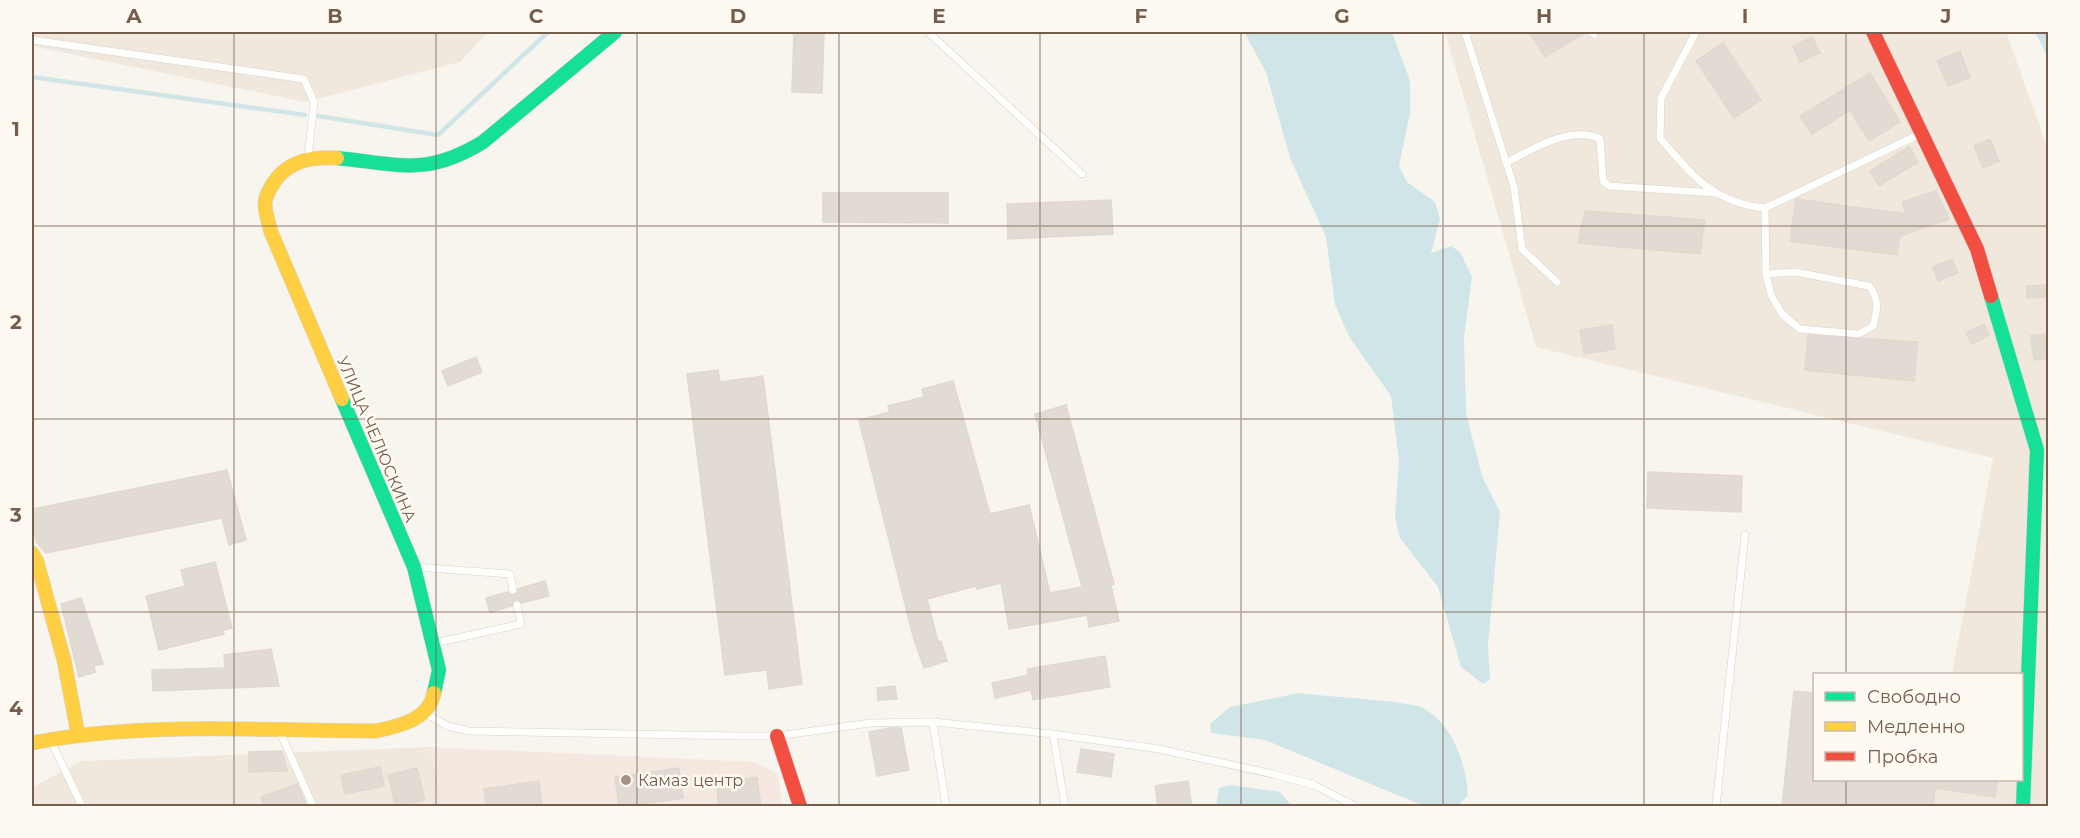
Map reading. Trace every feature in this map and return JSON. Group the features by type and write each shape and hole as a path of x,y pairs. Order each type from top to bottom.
{"street":[{"name":"УЛИЦА ЧЕЛЮСКИНА","path":"423,712 434,700 439,670 414,567 271,232 264,201 277,173 298,160 323,157 414,167 439,165 462,155 483,142 615,32"},
{"path":"1873,32 1977,249 2037,450 2023,807"},
{"path":"32,553 37,562 64,660 78,734"},
{"path":"32,743 49,738 123,730 376,731 402,726 415,720 423,712"},
{"path":"777,736 800,807"}],"lane":[{"path":"928,32 1082,174"},
{"path":"1465,32 1514,188 1522,249 1557,282"},
{"path":"1696,32 1661,98 1660,138 1687,169 1715,193 1739,206 1765,208 1922,133"},
{"path":"32,40 304,79 314,102 307,159"},
{"path":"1506,163 1552,138 1594,136 1600,139 1603,181 1610,186 1715,193"},
{"path":"1765,208 1766,274 1771,295 1782,314 1800,329 1859,334 1873,326 1878,309 1875,294 1869,286 1795,272 1766,274"},
{"path":"1716,807 1745,535"},
{"path":"414,567 510,574 513,590"},
{"path":"433,643 521,624 517,605"},
{"path":"423,712 448,726 469,730 777,736 870,723 933,722 1053,734 1159,749 1273,774 1314,785 1355,807"},
{"path":"933,722 946,807"},
{"path":"278,730 313,807"},
{"path":"1053,734 1065,807"},
{"path":"49,738 82,807"}],"shaded area":[{"path":"32,32 488,32 460,62 305,102 32,46"},
{"path":"1244,32 1392,32 1410,81 1410,113 1399,166 1407,182 1435,202 1440,219 1431,253 1451,246 1460,252 1472,277 1464,337 1466,413 1482,476 1500,512 1488,645 1490,680 1483,684 1461,667 1438,587 1400,538 1395,517 1399,461 1391,396 1350,338 1335,305 1326,237 1290,158 1266,72"},
{"path":"1445,32 2006,32 2048,149 2048,806 1927,806 1932,781 2023,781 2023,673 1952,673 1993,458 1536,347"},
{"path":"2035,32 2048,32 2048,58"},
{"path":"1299,693 1384,701 1423,708 1442,724 1456,746 1464,770 1468,795 1458,806 1424,806 1265,740 1211,733 1210,724 1230,707"},
{"path":"430,747 444,806 32,806 32,788 81,761"},
{"path":"430,747 755,762 778,774 782,806 444,806"},
{"path":"1230,785 1280,792 1292,806 1216,806 1219,788"}],"building":[{"path":"794,32 824,32 822,93 792,92"},
{"path":"1529,32 1586,32 1545,57"},
{"path":"1812,37 1820,53 1800,62 1793,46"},
{"path":"1723,43 1761,100 1734,118 1696,61"},
{"path":"1960,51 1970,77 1948,86 1937,61"},
{"path":"1870,73 1900,122 1869,141 1850,110 1812,134 1800,116"},
{"path":"1990,139 1999,161 1983,168 1974,146"},
{"path":"1909,147 1918,162 1879,186 1870,171"},
{"path":"1936,191 1949,219 1900,236 1897,255 1790,241 1796,199 1906,214 1902,202"},
{"path":"823,193 948,193 948,223 823,222"},
{"path":"1111,200 1113,234 1008,239 1007,204"},
{"path":"1585,211 1705,220 1700,254 1578,243"},
{"path":"1952,259 1958,273 1938,281 1933,267"},
{"path":"2049,285 2049,297 2027,298 2027,286"},
{"path":"1984,324 1989,335 1972,344 1966,333"},
{"path":"1612,325 1615,349 1584,354 1580,330"},
{"path":"2049,334 2049,358 2034,360 2030,336"},
{"path":"1808,335 1918,342 1914,381 1805,370"},
{"path":"476,357 482,372 448,386 442,371"},
{"path":"718,370 720,382 763,376 802,684 769,689 767,670 725,675 687,374"},
{"path":"953,381 990,514 1029,505 1050,593 1082,587 1035,414 1066,405 1114,584 1111,585 1119,621 1089,627 1087,615 1009,629 1001,583 977,589 976,586 927,599 938,642 941,641 947,661 924,668 913,636 859,420 890,412 888,406 924,397 922,389"},
{"path":"227,470 246,540 229,545 222,518 46,553 36,542 32,509"},
{"path":"1648,472 1742,476 1741,512 1647,508"},
{"path":"215,562 232,628 223,630 224,634 159,650 146,596 185,586 181,570"},
{"path":"545,581 549,596 522,603 515,600 512,606 490,612 486,598 508,592 515,595 518,589"},
{"path":"81,598 103,664 94,666 95,672 79,677 61,604"},
{"path":"271,649 279,686 153,691 152,670 225,668 224,655"},
{"path":"1105,656 1110,687 1033,700 1031,690 995,698 992,683 1028,675 1027,669"},
{"path":"895,686 897,699 878,700 877,688"},
{"path":"1794,691 1813,693 1813,781 1998,781 1995,797 1935,788 1933,807 1782,807"},
{"path":"901,728 909,770 877,776 869,732"},
{"path":"1081,749 1114,754 1111,777 1077,772"},
{"path":"282,751 287,771 249,772 249,752"},
{"path":"380,767 384,786 345,794 341,775"},
{"path":"417,768 425,800 396,807 388,775"},
{"path":"679,768 683,798 619,807 615,777"},
{"path":"757,777 761,807 719,807 716,783"},
{"path":"539,781 542,807 486,807 484,789"},
{"path":"1188,781 1192,807 1158,807 1155,786"},
{"path":"297,784 307,807 264,807 261,797"}],"waterway":[{"path":"318,116 438,135 548,32"},
{"path":"32,77 305,115"}],"traffic: fast":[{"path":"337,158 412,165 428,164 463,153 483,142 615,32"},
{"path":"1991,296 2037,450 2023,806"},
{"path":"342,399 414,567 439,670 434,693"}],"traffic: slow":[{"path":"337,158 310,159 294,164 274,182 265,204 271,232 342,399"},
{"path":"32,553 37,562 64,660 78,734"},
{"path":"32,743 74,736 160,730 376,731 403,724 420,716 431,702 434,693"}],"traffic: jam":[{"path":"1873,32 1977,249 1991,296"},
{"path":"777,736 800,806"}],"place":[{"name":"Камаз центр","path":"626,780"}]}
